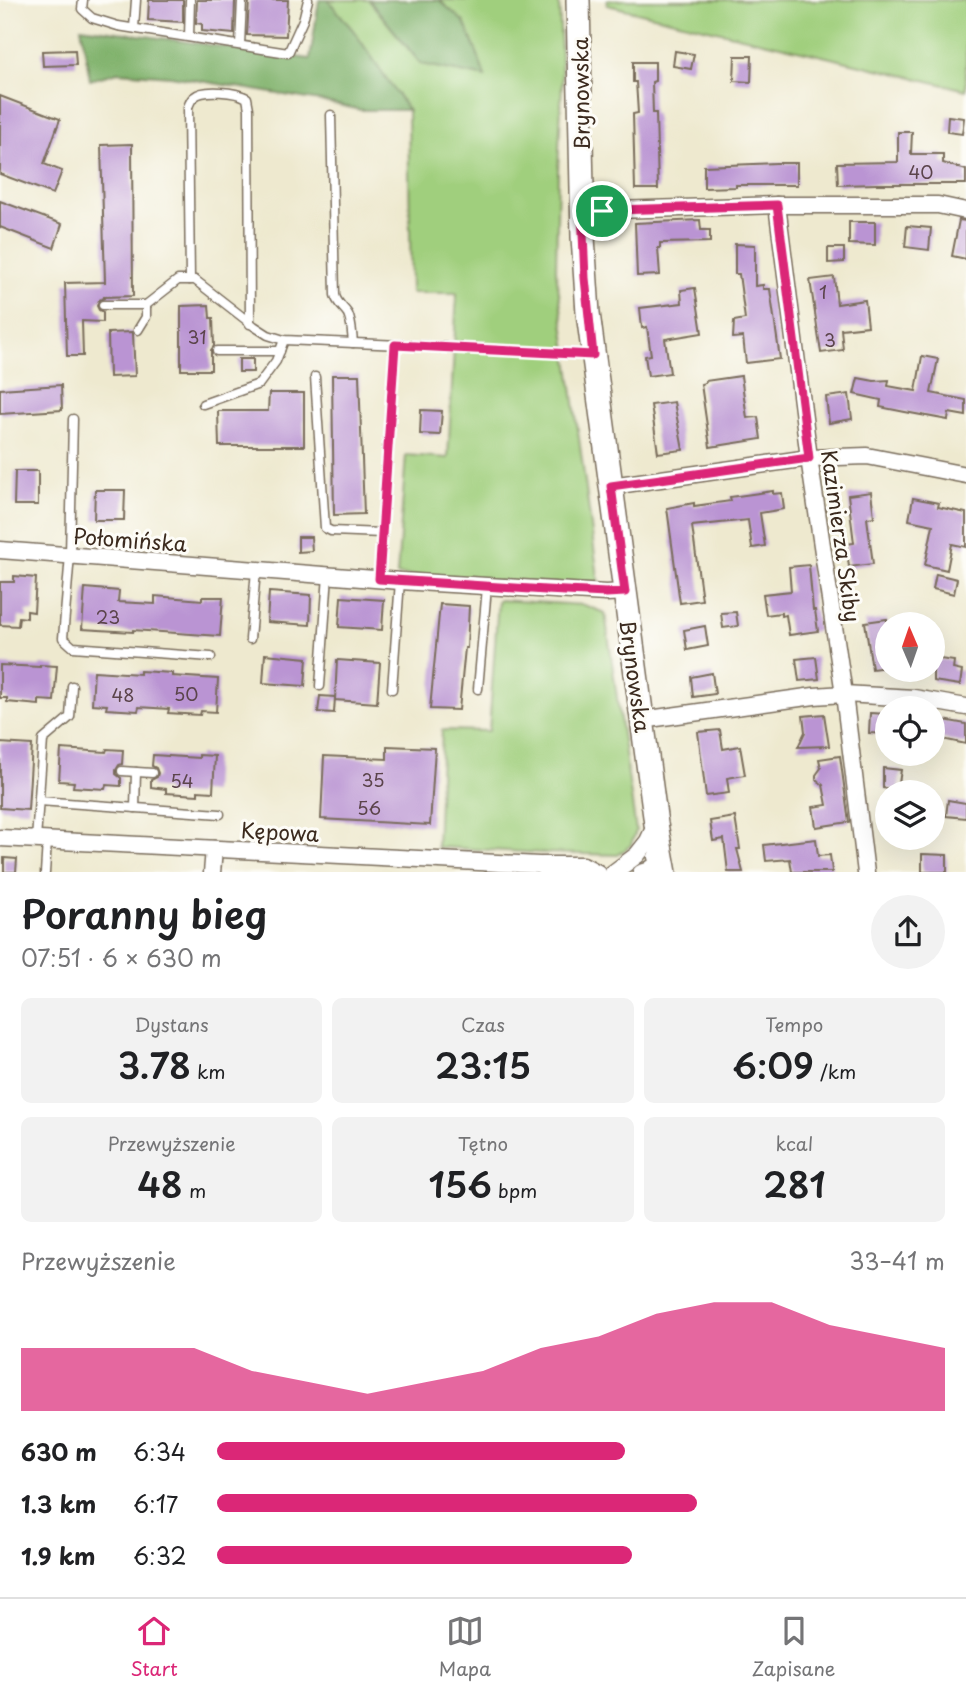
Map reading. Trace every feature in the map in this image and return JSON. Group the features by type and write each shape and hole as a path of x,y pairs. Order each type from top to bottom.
{"main road":[{"name":"Brynowska","path":"579,0 585,278 642,720 664,866"}],"street":[{"path":"582,211 777,205 939,205 966,211"},
{"name":"Kazimierza Skiby","path":"777,205 866,872"},
{"path":"611,486 809,458 867,456 966,475"},
{"name":"Połomińska","path":"0,550 487,587 625,592"},
{"path":"642,720 844,694 914,698 966,707"},
{"path":"614,872 637,855 656,824"},
{"name":"Kępowa","path":"0,838 539,865 553,872"},
{"path":"212,872 214,849"},
{"path":"637,855 653,856 664,866"},
{"path":"539,865 583,865 596,872"},
{"path":"643,872 664,866"}],"lane":[{"path":"83,0 82,9 92,18 118,26 288,53 303,20 308,0"},
{"path":"134,28 135,0"},
{"path":"189,37 190,0"},
{"path":"240,45 242,0"},
{"path":"190,280 188,107 193,97 204,92 237,93 249,102 250,324"},
{"path":"331,115 335,295 337,302 348,315 353,343"},
{"path":"103,305 146,305 178,280 195,280 250,324 268,335 284,340 593,355"},
{"path":"138,330 146,317 146,305"},
{"path":"203,404 259,384 276,361 284,340"},
{"path":"379,579 395,345"},
{"path":"217,351 280,351"},
{"path":"315,377 325,528 331,531 382,533"},
{"path":"73,419 70,555 63,638 73,647 211,657"},
{"path":"250,639 256,570"},
{"path":"320,686 328,575"},
{"path":"392,689 400,581"},
{"path":"478,689 487,587"},
{"path":"45,872 39,802 43,740 70,717 72,686"},
{"path":"122,771 152,773"},
{"path":"135,808 136,772"},
{"path":"39,802 220,814"}],"green space":[{"path":"319,0 328,0 353,30 408,110 361,110 171,76 118,72 90,80 81,27 310,59"},
{"path":"328,0 369,0 421,64 484,76 464,22 439,0 559,0 562,84 556,271 599,584 584,586 397,575 406,455 448,458 457,293 411,293 408,110 353,30"},
{"path":"369,0 439,0 464,22 485,77 421,64"},
{"path":"607,0 966,0 966,90 607,5"},
{"path":"498,600 584,605 605,613 636,831 631,845 618,855 437,847 442,730 489,731"}],"building":[{"path":"149,0 183,0 183,22 148,20"},
{"path":"197,0 235,0 234,34 202,31 202,24 196,23"},
{"path":"249,0 288,0 286,36 247,35"},
{"path":"75,50 76,65 43,66 42,51"},
{"path":"675,51 694,54 691,69 673,66"},
{"path":"735,56 752,56 751,82 734,81"},
{"path":"633,62 655,62 655,81 652,82 653,113 656,113 658,189 635,189 633,114 638,113"},
{"path":"0,96 60,119 44,164 62,171 53,194 0,174"},
{"path":"948,116 964,118 962,134 947,132"},
{"path":"898,132 912,132 911,154 943,154 943,163 966,170 966,184 838,185 837,163 898,162"},
{"path":"132,144 133,296 104,297 99,300 97,306 103,312 103,322 82,321 83,356 67,356 65,283 105,282 101,145"},
{"path":"797,163 797,185 704,188 704,166"},
{"path":"0,201 62,224 54,248 0,227"},
{"path":"700,220 701,230 710,230 710,242 660,243 660,275 637,276 635,223"},
{"path":"959,220 966,221 966,259 952,256"},
{"path":"849,222 875,222 875,245 849,244"},
{"path":"907,226 931,228 929,250 905,247"},
{"path":"735,244 755,245 755,286 763,285 763,289 770,289 780,359 746,363 743,337 733,338 734,321 745,319 739,274 735,274"},
{"path":"828,248 844,248 844,262 828,263"},
{"path":"834,277 837,304 865,300 868,326 841,329 843,350 821,353 810,280"},
{"path":"695,288 702,333 665,339 670,373 648,376 645,356 651,355 647,327 642,328 640,308 682,303 681,290"},
{"path":"209,305 210,318 213,318 214,346 211,350 211,370 181,370 181,306"},
{"path":"132,332 135,376 109,377 108,333"},
{"path":"922,356 938,359 931,393 966,400 966,416 949,413 948,420 905,412 880,407 881,400 854,394 858,378 889,380 888,386 916,391"},
{"path":"239,359 253,359 253,372 239,372"},
{"path":"332,375 359,375 364,514 334,515"},
{"path":"741,376 747,418 758,417 761,439 710,447 701,384 705,381"},
{"path":"61,385 62,410 0,414 0,389"},
{"path":"269,393 304,393 304,446 219,446 218,411 268,411"},
{"path":"849,394 852,419 829,423 826,397"},
{"path":"674,402 683,450 658,453 651,405"},
{"path":"421,410 442,411 440,435 420,434"},
{"path":"15,471 38,471 38,505 14,505"},
{"path":"95,490 125,490 124,520 94,520"},
{"path":"773,491 773,494 782,493 784,509 760,513 765,546 752,548 748,520 692,526 702,600 680,603 667,508 731,501 730,497"},
{"path":"871,492 874,517 867,518 873,564 849,567 846,544 854,543 848,495"},
{"path":"913,498 939,503 938,507 966,513 966,547 952,544 947,570 925,565 933,525 909,520"},
{"path":"298,537 311,537 312,551 298,552"},
{"path":"809,565 813,610 818,631 789,635 786,615 766,615 763,594 791,591 789,567"},
{"path":"936,574 957,579 954,594 933,589"},
{"path":"14,576 36,578 34,612 27,611 27,618 19,617 18,626 0,625 0,582 14,582"},
{"path":"85,588 119,591 118,602 155,604 155,596 202,600 202,597 223,597 220,636 82,629"},
{"path":"269,592 311,595 310,625 267,622"},
{"path":"341,597 384,600 382,630 339,627"},
{"path":"440,604 469,606 459,710 430,709"},
{"path":"736,612 738,626 723,628 721,613"},
{"path":"875,621 875,669 872,669 865,622"},
{"path":"705,626 708,646 687,650 684,630"},
{"path":"265,654 307,658 305,686 263,683"},
{"path":"816,657 819,679 799,681 796,659"},
{"path":"337,660 380,663 377,703 335,700"},
{"path":"945,660 954,661 953,669 962,671 960,685 940,682 945,682"},
{"path":"0,665 57,666 54,701 39,700 39,705 7,702 7,698 0,698"},
{"path":"94,671 172,673 172,676 218,679 216,712 201,711 200,715 168,713 169,709 139,707 138,711 106,709 107,705 92,704"},
{"path":"712,673 715,694 693,697 691,677"},
{"path":"320,696 335,697 334,713 318,712"},
{"path":"870,713 875,713 875,733 869,733"},
{"path":"824,714 829,746 798,747 805,732 803,716"},
{"path":"945,720 966,724 966,744 945,740"},
{"path":"720,730 723,749 740,746 745,775 727,778 729,793 706,796 698,732"},
{"path":"0,743 32,745 28,810 0,808"},
{"path":"387,746 435,748 430,825 321,819 324,756 387,759"},
{"path":"61,749 106,752 107,749 123,750 122,764 116,770 116,774 121,778 121,786 106,785 105,789 73,787 74,782 59,781"},
{"path":"153,755 199,758 199,755 215,756 213,792 198,791 198,795 166,793 166,789 151,787 151,780 157,777 158,773 152,766"},
{"path":"840,756 849,822 816,827 813,807 827,805 823,785 816,779 821,768 819,759"},
{"path":"883,768 901,770 900,780 883,780"},
{"path":"948,800 966,803 966,818 946,816"},
{"path":"735,817 740,849 737,849 743,872 728,872 724,839 713,841 710,821"},
{"path":"816,839 818,856 830,855 832,872 792,872 790,859 766,861 764,845"},
{"path":"922,854 947,855 947,872 922,872"},
{"path":"4,858 17,859 16,872 4,872"}],"route":[{"path":"777,205 809,458 611,486 625,592 487,587 379,579 395,345 593,355 585,278 582,211 602,211 777,205"}]}
